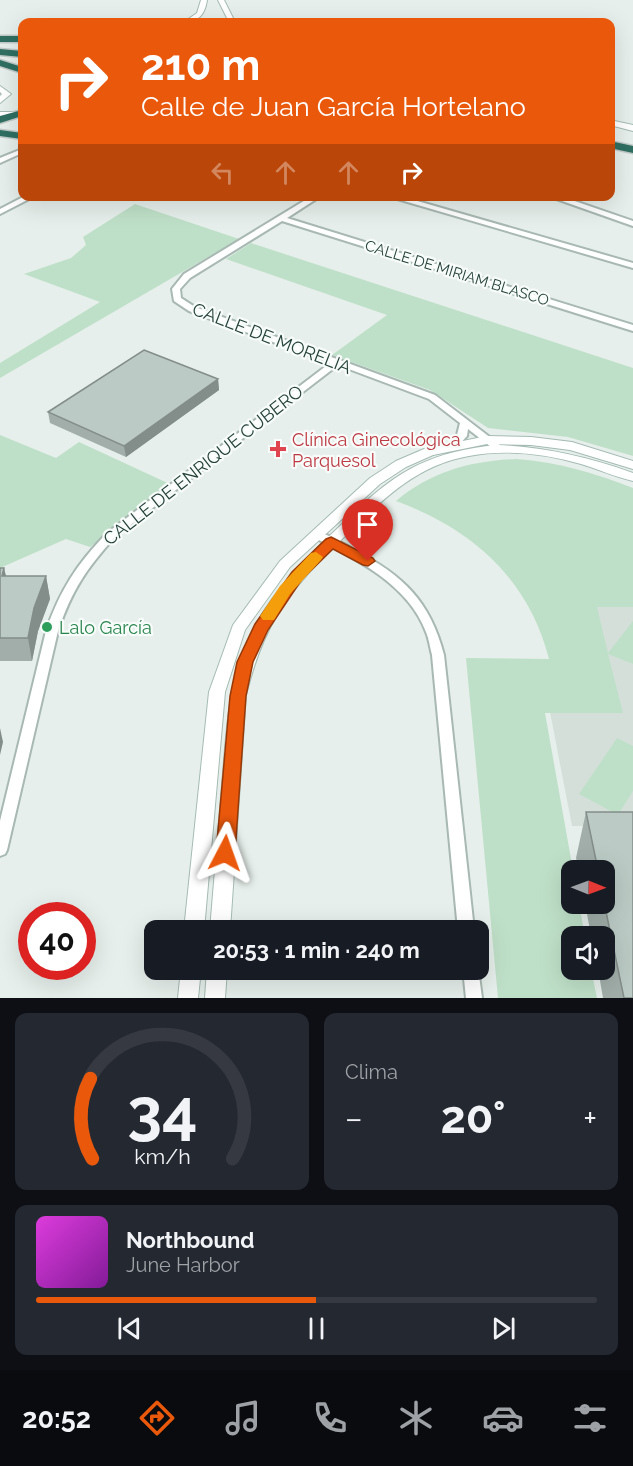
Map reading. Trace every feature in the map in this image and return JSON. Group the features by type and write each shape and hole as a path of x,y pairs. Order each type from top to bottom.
{"highway":[{"path":"0,39 18,39"},
{"path":"0,45 18,47"},
{"path":"0,52 18,54"},
{"path":"0,63 18,69"},
{"path":"0,120 18,114"},
{"path":"0,133 18,136"},
{"path":"0,139 18,136"},
{"path":"615,145 633,150"},
{"path":"615,155 633,160"}],"street":[{"path":"195,18 199,16 204,0"},
{"path":"205,18 217,0"},
{"path":"217,0 224,18"},
{"path":"217,0 229,18"},
{"path":"0,88 7,94 0,101"},
{"path":"0,114 18,114"},
{"path":"615,123 633,128"},
{"path":"0,161 18,153"},
{"path":"0,212 22,201"},
{"name":"CALLE DE MORELIA","path":"310,201 187,276 179,284 175,294 177,299 192,309 334,363 432,397 501,449"},
{"path":"407,201 633,266"},
{"path":"566,201 633,224"},
{"name":"CALLE DE MIRIAM BLASCO","path":"282,219 633,328"},
{"name":"CALLE DE ENRIQUE CUBERO","path":"0,850 52,631 64,596 83,564 111,535 334,363"},
{"path":"453,445 462,436 465,423"},
{"path":"221,920 234,729 245,662 260,628 285,590 324,539 375,480 400,464 453,445 487,440 531,441 572,446 633,465"},
{"path":"195,920 217,692 238,629 285,564 324,539 417,469 447,458 501,449 537,451 571,457 633,477"},
{"path":"324,539 368,561 402,587 418,604 430,623 436,641 465,920"},
{"path":"188,998 190,980"},
{"path":"215,998 216,980"},
{"path":"472,980 474,998"}],"shaded area":[{"path":"597,607 633,607 633,826 572,826 550,712"}],"green space":[{"path":"135,204 239,239 0,378 0,363 100,302 24,274 71,258 86,245 83,237"},
{"path":"251,243 633,368 633,456 568,437 488,428 430,390 332,355 387,315 226,259"},
{"path":"0,435 56,458 79,442 174,486 90,547 66,539 0,568"},
{"path":"517,459 576,469 633,488 633,607 597,607 608,653 633,621 633,664 608,654 623,713 545,713 571,860 561,860 561,914 581,914 583,926 561,926 561,980 593,980 597,998 498,998 466,658 549,659 527,604 511,580 493,560 449,526 396,501 438,475 468,465"},
{"path":"617,738 633,746 633,791 618,815 579,794"}],"building":[{"path":"144,350 218,379 124,446 48,412"},
{"path":"0,568 4,568 2,576 46,576 34,608 28,638 0,638"},
{"path":"586,812 633,812 633,998 624,998 615,955 615,926 609,926 606,914 615,914 615,860 596,860"}],"slow traffic":[{"path":"268,616 301,570 316,557"}],"place":[{"name":"Clínica Ginecológica Parquesol","path":"278,449"},
{"name":"Lalo García","path":"47,627"}],"route":[{"path":"225,853 238,696 245,662 260,628 301,570 331,542 368,561"}]}
